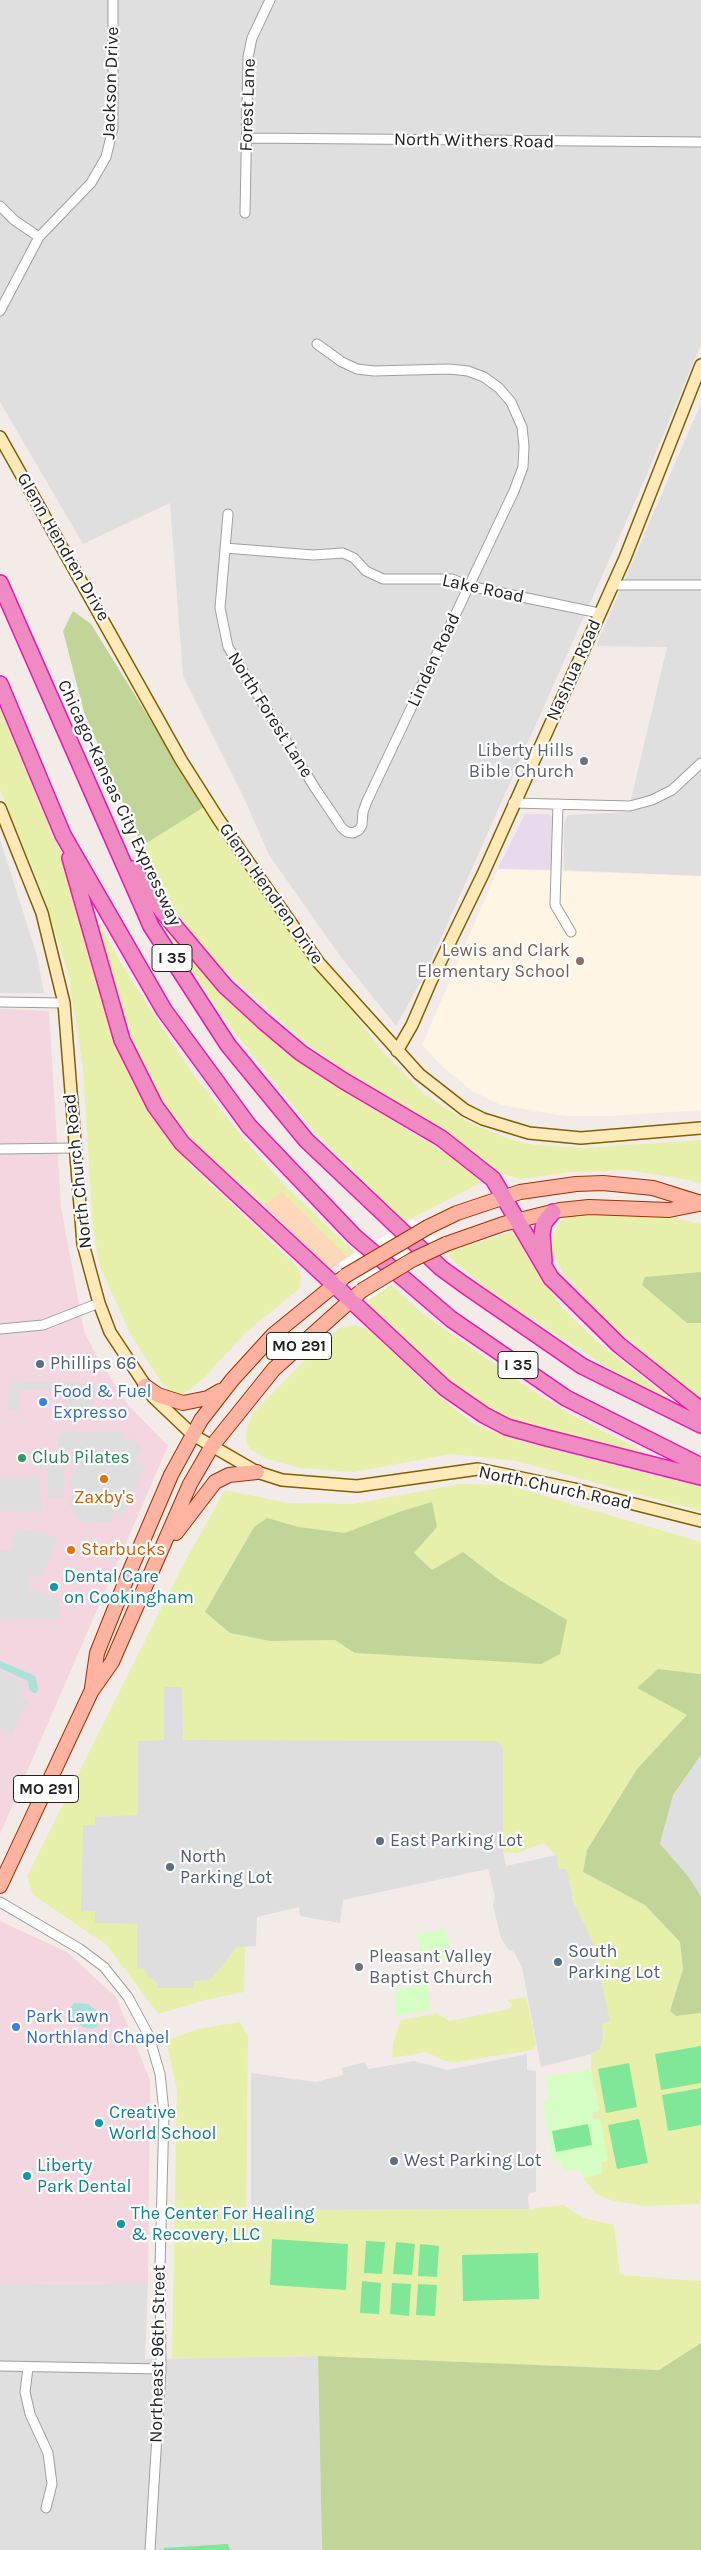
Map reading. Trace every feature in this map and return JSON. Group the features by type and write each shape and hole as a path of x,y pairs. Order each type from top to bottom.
{"highway":[{"name":"Chicago-Kansas City Expressway","path":"0,583 151,926 228,1045 306,1140 442,1268 463,1284 582,1366 701,1424"},
{"name":"I 35","path":"0,684 63,835 164,1010 249,1126 354,1236 451,1319 566,1398 701,1466"},
{"path":"110,834 162,911 225,986 263,1021 301,1052 337,1076 442,1138 493,1179 505,1196 551,1278 619,1345 701,1410"},
{"path":"63,835 122,1040 155,1106 182,1143 356,1295 445,1388 484,1415 507,1427 701,1477"},
{"path":"544,1267 542,1234 544,1223 553,1212"}],"main road":[{"name":"MO 291","path":"91,1692 97,1653 171,1475 193,1435 227,1386 273,1335 339,1281 428,1227 457,1213 533,1188 603,1183 652,1188 701,1204"},
{"name":"MO 291","path":"0,1886 91,1692 112,1662 162,1552 190,1484 212,1446 274,1369 356,1295 412,1260 468,1235 553,1212 589,1208 669,1210 701,1204"},
{"path":"146,1386 172,1401 182,1403 208,1398 227,1386"},
{"path":"162,1552 216,1482 229,1475 257,1472"}],"street":[{"name":"Jackson Drive","path":"0,311 38,237 91,183 102,164 110,143 113,128 113,0"},
{"name":"Forest Lane","path":"245,213 249,51 270,0"},
{"name":"North Withers Road","path":"246,138 701,142"},
{"path":"0,206 14,220 38,237"},
{"name":"Linden Road","path":"317,344 342,362 357,369 374,371 449,369 468,371 484,377 511,402 522,427 524,446 523,467 514,491 368,801 359,830"},
{"name":"Nashua Road","path":"397,1051 412,1025 435,972 483,874 513,803 624,558 697,387 701,365"},
{"name":"Glenn Hendren Drive","path":"0,437 182,760 219,820 319,964 397,1051 433,1086 465,1110 483,1119 529,1133 581,1138 701,1128"},
{"name":"North Forest Lane","path":"228,514 220,608 228,647 342,828 347,832 353,833 359,830"},
{"name":"Lake Road","path":"225,548 313,555 343,553 354,558 366,571 383,579 452,579 469,586 599,613"},
{"path":"612,584 701,585"},
{"path":"513,803 630,806 641,804 672,790 701,763"},
{"path":"558,804 554,905 571,932"},
{"name":"North Church Road","path":"0,808 42,914 64,1003 83,1244 99,1302 110,1332 153,1397 193,1435 257,1472 282,1480 357,1486 478,1470 574,1489 701,1521"},
{"path":"0,1002 64,1003"},
{"path":"0,1149 74,1148"},
{"path":"0,1328 43,1325 99,1302"},
{"name":"Northeast 96th Street","path":"0,1902 80,1949 104,1967 128,1997 149,2036 160,2074 164,2112 160,2267 161,2369 150,2550"},
{"path":"0,2366 161,2369"},
{"path":"28,2368 25,2392 30,2414 48,2453 52,2484 46,2508"}],"shaded area":[{"path":"0,0 701,0 701,344 645,479 425,974 396,1026 338,953 269,855 244,798 183,676 170,503 83,544 0,402"},
{"path":"701,403 701,876 564,870 564,823 568,815 628,812 667,647 596,646"},
{"path":"525,814 548,814 554,818 553,870 498,869"},
{"path":"0,839 37,956 44,993 0,993"},
{"name":"Lewis and Clark Elementary School","path":"498,869 701,876 701,1110 611,1116 565,1116 501,1105 471,1090 442,1066 422,1045"},
{"path":"0,1009 49,1011 61,1207 84,1331 96,1355 128,1405 168,1446 0,1834"},
{"path":"9,1381 95,1383 94,1413 65,1412 65,1391 20,1390 20,1410 8,1410"},
{"path":"64,1432 123,1432 125,1442 130,1437 143,1449 137,1457 136,1464 145,1466 124,1515 113,1513 112,1522 83,1523 68,1503 75,1487 67,1486 80,1460 89,1458 89,1453 83,1450 83,1458 73,1458 71,1450 58,1451 58,1436"},
{"path":"40,1453 54,1453 55,1458 64,1458 64,1498 48,1498 48,1470 40,1470"},
{"path":"0,1477 40,1477 41,1511 0,1511"},
{"path":"17,1529 34,1530 58,1538 42,1576 30,1576 30,1588 60,1599 58,1619 0,1620 0,1551 12,1550"},
{"path":"0,1671 27,1684 21,1698 28,1702 12,1734 0,1728"},
{"path":"164,1687 182,1687 183,1740 496,1741 500,1744 503,1749 503,1852 506,1866 557,1855 559,1869 567,1869 573,1901 592,1940 610,2021 602,2023 603,2038 600,2049 591,2054 541,2067 522,1967 514,1952 508,1949 501,1938 493,1906 495,1896 488,1869 343,1900 340,1923 300,1916 299,1907 257,1917 256,1946 237,1947 214,1976 208,1980 193,1981 193,1988 157,1988 156,1981 148,1977 144,1968 137,1969 137,1924 95,1923 95,1911 81,1912 83,1825 95,1825 95,1817 138,1815 138,1741 164,1740"},
{"path":"701,1755 701,1896 688,1876 660,1845 673,1795"},
{"path":"0,1921 67,1952 116,1997 150,2080 148,2283 0,2284"},
{"name":"West Parking Lot","path":"527,2054 527,2070 536,2071 536,2192 530,2193 528,2197 529,2209 264,2210 251,2207 251,2073 316,2082 343,2075 342,2068 365,2062 368,2069 414,2061 447,2070"},
{"path":"148,2283 145,2359 318,2356 322,2550 0,2550 0,2284"}],"green space":[{"path":"73,611 91,624 204,807 142,846 84,712 63,631"},
{"path":"0,705 63,859 154,1114 192,1167 294,1263 301,1275 300,1288 245,1333 204,1378 181,1396 168,1390 131,1335 100,1267 93,1229 83,1069 68,972 41,888 0,790"},
{"path":"204,807 381,1050 425,1095 468,1122 512,1140 535,1145 585,1148 701,1140 701,1184 689,1180 627,1170 571,1172 520,1179 499,1173 445,1131 353,1076 300,1039 208,955 146,865 142,846"},
{"path":"160,918 263,1030 321,1077 467,1166 481,1183 404,1222 312,1129 230,1027 166,932"},
{"path":"100,924 117,957 190,1070 242,1137 287,1188 354,1252 348,1257 282,1192 264,1205 203,1151 181,1128 143,1073 97,925"},
{"path":"599,1213 675,1218 701,1224 701,1272 646,1277 687,1323 701,1323 701,1400 613,1327 563,1274 551,1249 553,1235 560,1222 569,1216"},
{"path":"514,1231 528,1258 562,1308 600,1344 676,1404 629,1381 494,1295 452,1260 448,1252"},
{"path":"701,1272 701,1323 687,1323 642,1285 645,1277"},
{"path":"390,1284 422,1313 527,1387 568,1413 644,1452 574,1439 523,1426 496,1415 453,1385 412,1350 369,1306 368,1300"},
{"path":"356,1325 370,1330 434,1392 474,1424 520,1441 701,1487 701,1511 516,1461 451,1454 354,1472 300,1468 264,1458 250,1449 246,1441 246,1430 253,1413 323,1342 340,1328"},
{"path":"460,1484 507,1485 701,1542 701,1674 658,1669 687,1715 637,1769 587,1850 583,1872 645,1905 680,1942 683,1969 670,2011 676,2016 701,2013 701,2196 699,2204 645,2206 610,2200 596,2194 583,2178 602,2174 600,2118 593,2119 592,2113 599,2110 591,2068 591,2054 600,2048 603,2038 592,1940 573,1901 567,1869 558,1869 556,1855 544,1843 517,1853 503,1852 503,1749 183,1740 182,1687 164,1740 138,1742 138,1816 95,1817 95,1825 84,1825 82,1912 95,1911 95,1923 137,1924 137,1968 144,1968 148,1977 156,1981 157,1988 214,1976 237,1947 245,1947 244,1992 205,2000 158,2014 107,1945 33,1895 27,1876 181,1569 225,1490 288,1503 353,1504","holes":["399,1512 437,1527 414,1553 432,1570 463,1552 501,1581 541,1664 355,1653 335,1640 270,1641 230,1633 205,1612 254,1527 267,1518 299,1527 345,1533"]},
{"path":"432,1502 437,1527 414,1553 432,1570 463,1552 501,1581 567,1620 560,1654 541,1664 355,1653 335,1640 270,1641 230,1633 205,1612 254,1527 267,1518 299,1527 345,1533 399,1512"},
{"path":"658,1669 701,1674 701,1755 673,1795 660,1844 688,1876 701,1896 701,2013 676,2016 670,2011 683,1969 680,1942 645,1905 583,1872 587,1850 637,1769 687,1715 637,1688"},
{"path":"446,1928 451,1958 424,1964 417,1934"},
{"path":"426,1976 431,2010 395,2016 396,1990 418,1986 416,1978"},
{"path":"526,1997 536,2044 532,2050 457,2062 445,2061 426,2052 392,2058 393,2043 401,2020 437,2013 449,2021 510,2009 512,2005 507,2000"},
{"path":"240,2022 248,2036 246,2220 275,2220 275,2210 529,2209 563,2205 584,2218 614,2225 620,2275 701,2281 701,2343 659,2370 318,2356 172,2358 177,2090 166,2041 197,2029"},
{"path":"701,2046 701,2083 661,2090 655,2054"},
{"path":"629,2063 637,2107 606,2113 598,2069"},
{"path":"591,2069 599,2110 592,2112 592,2117 594,2119 600,2118 608,2160 600,2162 602,2174 583,2178 581,2170 563,2171 561,2161 554,2162 542,2101 550,2099 545,2077"},
{"path":"701,2088 701,2125 668,2131 662,2095"},
{"path":"639,2119 648,2163 617,2169 608,2125"},
{"path":"588,2124 592,2145 556,2152 552,2131"},
{"path":"272,2239 348,2244 346,2290 270,2285"},
{"path":"366,2241 385,2242 382,2274 364,2273"},
{"path":"396,2242 415,2244 412,2275 393,2274"},
{"path":"420,2244 439,2246 437,2277 418,2276"},
{"path":"538,2253 539,2299 463,2301 462,2255"},
{"path":"362,2281 381,2283 379,2314 360,2313"},
{"path":"392,2283 411,2284 409,2316 390,2314"},
{"path":"418,2284 437,2285 435,2316 416,2315"},
{"path":"701,2343 701,2550 322,2550 318,2356 659,2370"},
{"path":"228,2544 230,2550 164,2550 164,2548"}],"sand":[{"path":"282,1192 348,1257 331,1269 328,1268 264,1205"}],"water":[{"path":"0,1661 35,1676 38,1688 37,1693 33,1693 29,1689 28,1681 0,1668"},
{"path":"74,2003 88,2004 97,2011 100,2019 97,2027 92,2029 83,2027 70,2016 69,2010"}],"pier":[{"path":"413,1219 451,1251 410,1272 368,1300 339,1263"}],"place":[{"name":"Liberty Hills Bible Church","path":"584,761"},
{"name":"Lewis and Clark Elementary School","path":"580,961"},
{"name":"Phillips 66","path":"40,1364"},
{"name":"Food & Fuel Expresso","path":"43,1402"},
{"name":"Club Pilates","path":"22,1458"},
{"name":"Zaxby's","path":"104,1479"},
{"name":"Starbucks","path":"71,1550"},
{"name":"Dental Care on Cookingham","path":"54,1587"},
{"name":"East Parking Lot","path":"380,1841"},
{"name":"North Parking Lot","path":"170,1867"},
{"name":"South Parking Lot","path":"558,1962"},
{"name":"Pleasant Valley Baptist Church","path":"359,1967"},
{"name":"Park Lawn Northland Chapel","path":"16,2027"},
{"name":"Creative World School","path":"99,2123"},
{"name":"West Parking Lot","path":"394,2161"},
{"name":"Liberty Park Dental","path":"27,2176"},
{"name":"The Center For Healing & Recovery, LLC","path":"121,2224"}]}
